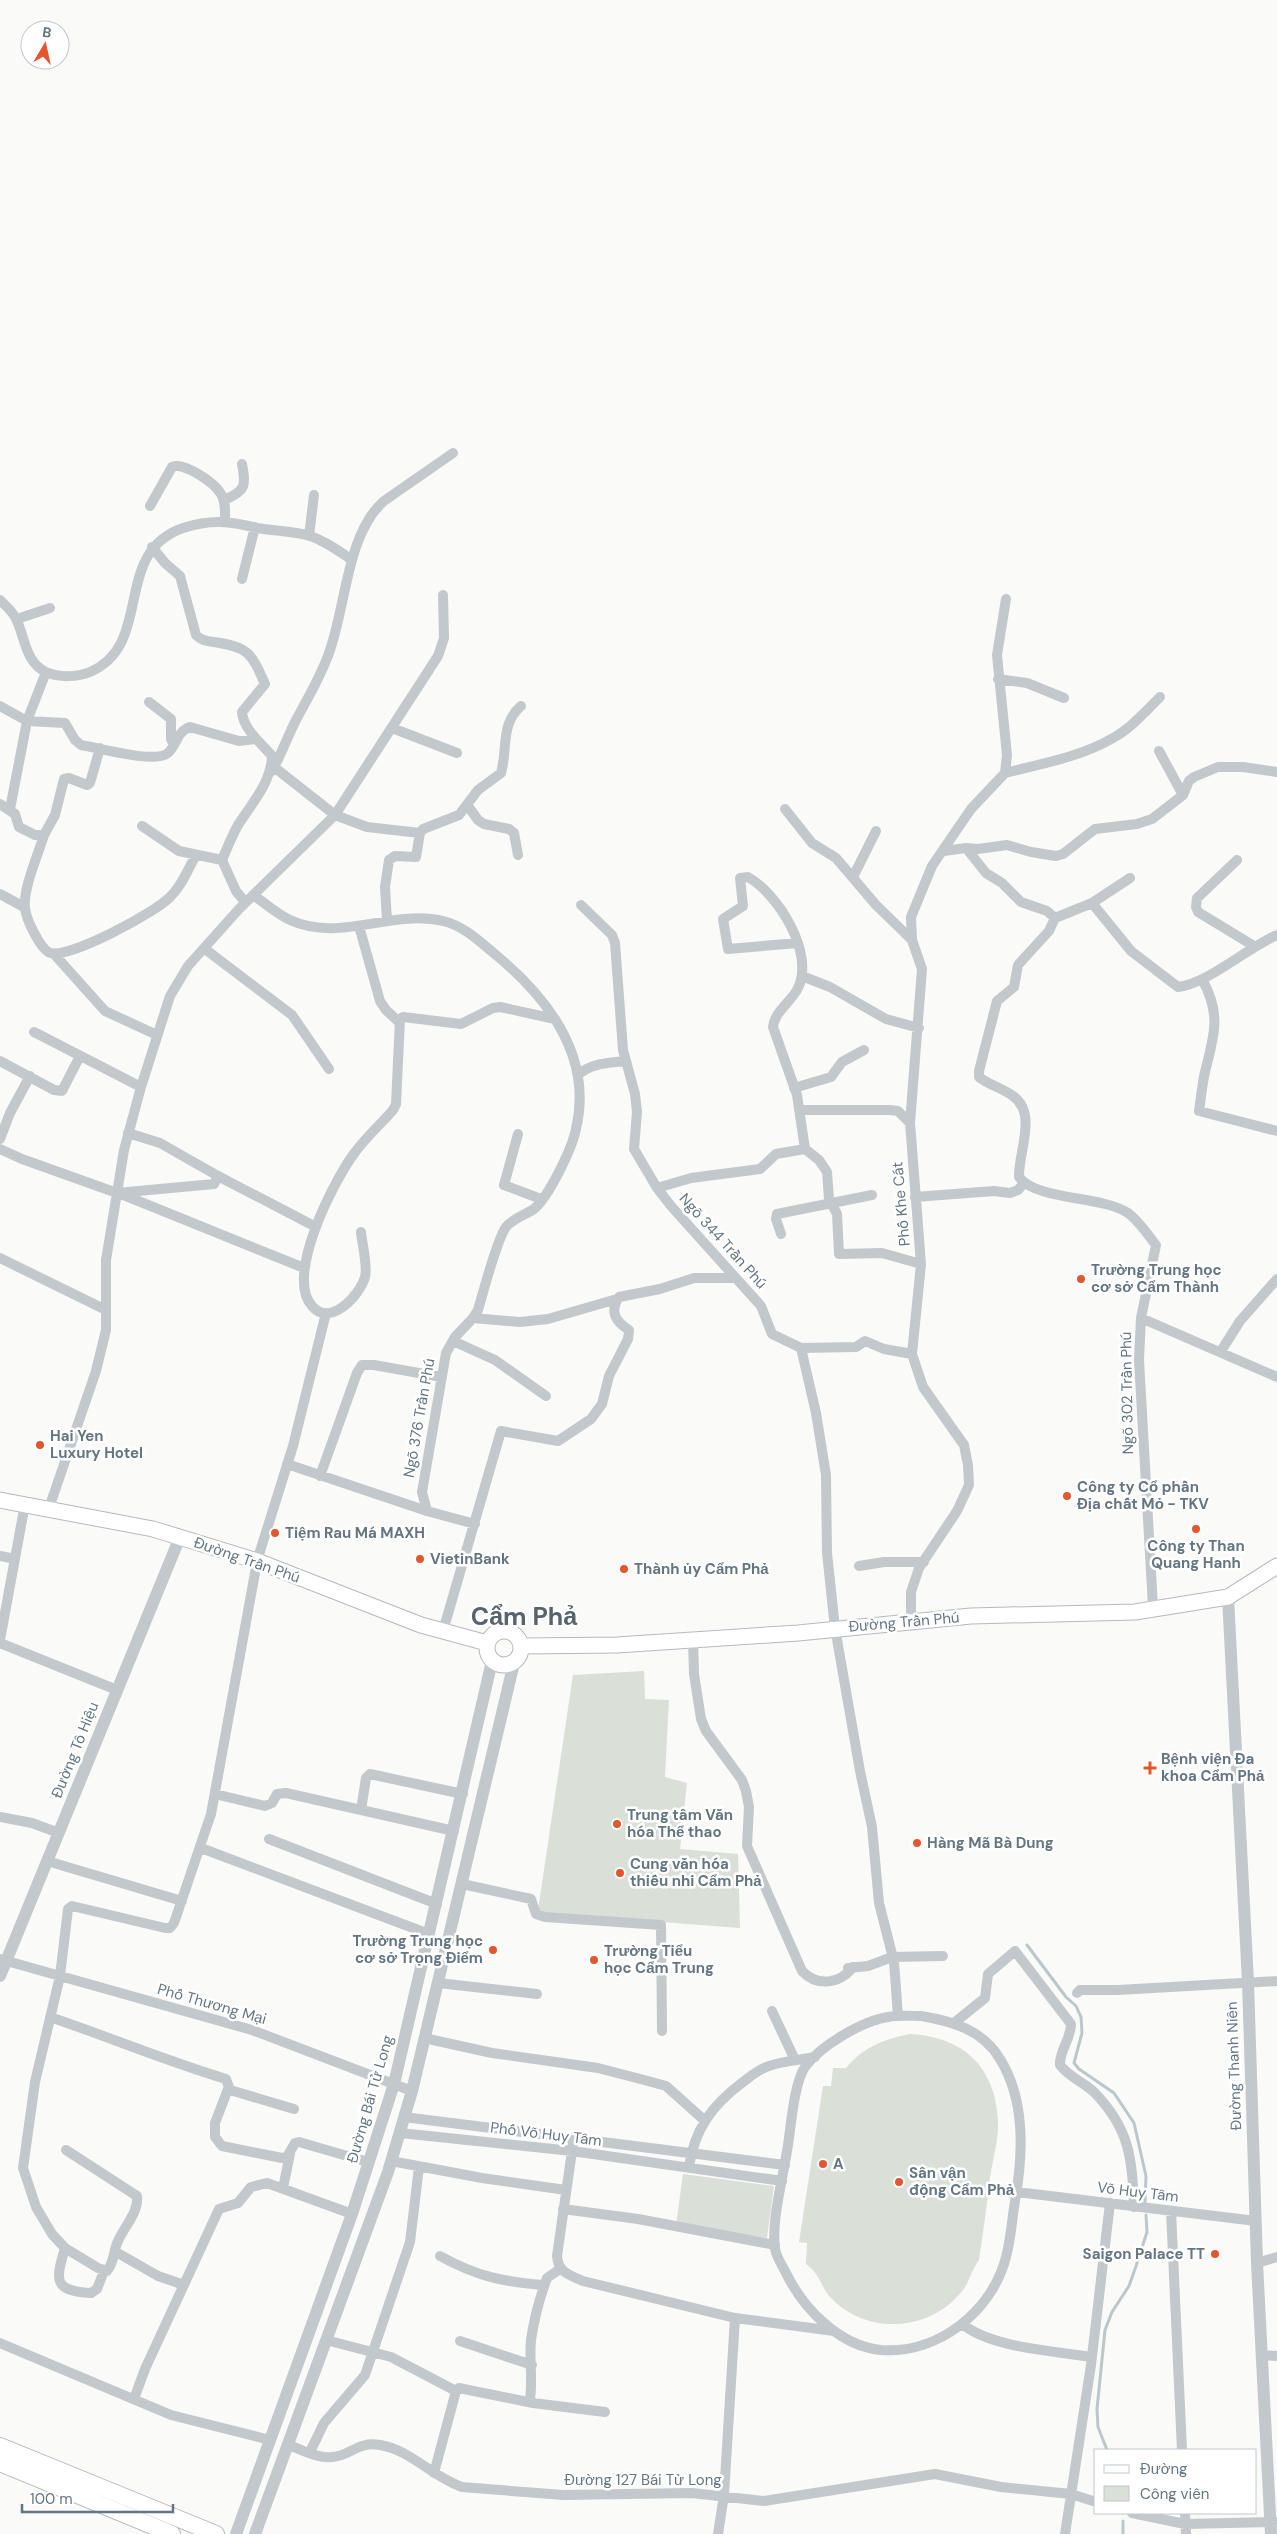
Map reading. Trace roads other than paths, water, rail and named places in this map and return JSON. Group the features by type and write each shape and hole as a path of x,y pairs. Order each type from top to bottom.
{"highway":[{"path":"0,2446 216,2534"},
{"path":"0,2463 172,2534"}],"main road":[{"name":"Đường Trần Phú","path":"0,1500 153,1529 257,1561 421,1625 487,1642"},
{"name":"Đường Trần Phú","path":"522,1646 610,1646 971,1616 1135,1612 1228,1597 1277,1566"},
{"path":"508,1631 520,1640 522,1646 521,1653 514,1662 504,1666 492,1661 487,1651 487,1642 496,1632 508,1631"}],"street":[{"path":"222,860 238,826 274,767 328,657 342,609 356,544 374,509 453,452"},
{"path":"224,500 238,494 243,487 245,481 242,464"},
{"path":"150,506 175,465 210,481 221,493 224,500 225,521"},
{"path":"310,536 314,495"},
{"path":"0,600 16,619 24,644 40,668 46,672 65,676 83,675 102,667 116,654 128,625 139,573 152,547 168,534 199,523 225,521 310,536 333,547 352,560"},
{"path":"242,579 255,527"},
{"path":"152,547 165,563 180,576 196,635 201,640 237,645 246,650 254,662 264,687 242,712 245,722 272,756 267,780"},
{"path":"49,1508 96,1371 106,1330 106,1260 128,1133 170,996 179,979 249,898 335,815 438,656 444,638 443,595"},
{"path":"1005,773 1007,755 997,655 1006,599"},
{"path":"16,619 50,608"},
{"path":"10,809 27,721 46,672"},
{"path":"998,679 1027,683 1064,698"},
{"path":"912,940 911,917 924,881 971,809 1005,773 1059,758 1112,739 1137,720 1160,697"},
{"path":"149,702 171,719 171,739 174,745"},
{"path":"0,706 27,721 66,723 75,740 81,745 159,757 166,755 182,731 190,727 239,741 256,738"},
{"path":"274,767 335,815 367,827 420,833 432,825 459,815 468,806 478,790 501,773 503,749 512,714 521,706"},
{"path":"392,728 457,753"},
{"path":"100,748 90,783 86,785 69,778 64,779 55,815 44,835 24,907 33,932 105,1011 157,1035"},
{"path":"1159,751 1183,795"},
{"path":"944,851 1007,845 1031,852 1056,856 1063,854 1095,829 1137,824 1152,819 1183,795 1189,781 1194,777 1218,767 1250,767 1277,772"},
{"path":"0,804 10,809 19,827 35,835 44,835"},
{"path":"468,806 478,820 484,824 509,828 514,833 518,855"},
{"name":"Phố Khe Cát","path":"785,809 812,843 836,858 892,922 912,940 922,969 919,1028 910,1123 921,1264 912,1354 923,1387 964,1445 969,1485 957,1512 919,1568 911,1592 911,1621"},
{"path":"142,826 179,851 216,857 222,860 236,891 249,898"},
{"path":"852,878 876,831"},
{"path":"387,921 385,888 389,860 395,856 416,857 420,833"},
{"path":"966,848 986,873 1002,883 1021,902 1047,911 1055,918"},
{"path":"48,950 71,951 91,943 169,899 177,889 196,855"},
{"path":"1237,860 1198,898 1196,907 1198,912 1254,946"},
{"path":"798,944 728,949 723,919 743,906 740,878 748,877 772,896 798,944 803,961 799,988 774,1023 778,1043 794,1088 805,1149 819,1160 827,1172 829,1199 837,1214 839,1254 882,1253 921,1264"},
{"path":"915,1197 994,1191 1010,1193 1018,1190 1024,1183 1019,1177 1018,1168 1024,1138 1022,1104 1014,1096 985,1082 979,1077 997,1001 1014,988 1018,965 1049,931 1055,918 1092,903 1130,878"},
{"path":"0,894 24,907"},
{"name":"Ngõ 376 Trần Phú","path":"249,898 291,920 314,928 335,929 406,918 441,920 458,925 523,977 543,1000 555,1019 578,1074 579,1107 572,1144 563,1164 534,1208 506,1226 478,1310 453,1341 446,1353 422,1492 427,1511"},
{"path":"1092,903 1131,951 1178,987 1186,986 1202,979 1254,946 1277,935"},
{"name":"Ngõ 344 Trần Phú","path":"581,905 606,928 615,942 625,1061 635,1094 637,1112 634,1149 657,1188 761,1306 772,1334 801,1348"},
{"path":"892,922 903,921 911,917"},
{"path":"359,926 380,1001 386,1010 399,1022"},
{"path":"205,949 292,1015 329,1069"},
{"path":"802,976 830,987 886,1019 919,1028"},
{"path":"1202,979 1212,997 1214,1038 1205,1071 1199,1111 1277,1130"},
{"path":"361,1232 365,1278 349,1302 339,1310 326,1313 312,1307 307,1297 304,1268 316,1228 330,1193 354,1154 393,1110 396,1104 399,1064 399,1022 403,1017 460,1024 493,1008 500,1007 555,1019"},
{"path":"34,1032 141,1087"},
{"path":"794,1088 831,1077 842,1062 864,1050"},
{"path":"0,1061 54,1090 62,1091 80,1056"},
{"path":"578,1074 584,1069 597,1065 625,1061"},
{"path":"0,1139 10,1113 30,1076"},
{"path":"799,1110 890,1110 898,1111 910,1123"},
{"path":"128,1133 160,1143 316,1228"},
{"path":"518,1134 504,1185 541,1199"},
{"path":"0,1149 22,1160 117,1193 304,1268"},
{"path":"657,1188 691,1178 760,1169 776,1154 805,1149"},
{"path":"117,1193 214,1184 218,1176"},
{"name":"Ngõ 302 Trần Phú","path":"1024,1183 1038,1189 1114,1207 1129,1214 1156,1245 1141,1318 1138,1360 1153,1608"},
{"path":"781,1234 776,1219 777,1214 872,1195"},
{"path":"0,1258 106,1310"},
{"path":"473,1318 520,1322 548,1319 617,1299 624,1295 660,1289 694,1278 735,1278"},
{"path":"1221,1351 1240,1321 1277,1279"},
{"path":"443,1631 501,1432 507,1430 558,1441 591,1419 602,1404 609,1376 629,1334 629,1330 616,1322 614,1318 617,1299"},
{"path":"104,2271 65,2248 52,2234 36,2207 23,2168 36,2082 60,1976 70,1906 166,1928 170,1928 174,1923 201,1848 215,1794 257,1561 287,1464 326,1313"},
{"path":"1141,1318 1221,1351 1277,1377"},
{"path":"453,1341 495,1360 546,1396"},
{"path":"898,2016 892,1957 879,1903 872,1827 860,1771 835,1628 827,1553 826,1475 816,1413 801,1348 856,1347 865,1341 884,1349 912,1354"},
{"path":"320,1476 357,1373 362,1365 374,1365 441,1377"},
{"path":"287,1464 427,1511 475,1524"},
{"path":"0,1640 5,1585 15,1559 25,1504"},
{"name":"Đường Tô Hiệu","path":"0,1976 3,1960 59,1833 180,1537"},
{"path":"0,1556 15,1559"},
{"path":"859,1566 884,1562 924,1562"},
{"name":"Đường Thanh Niên","path":"1228,1597 1248,1982 1257,2263 1273,2526"},
{"path":"692,1640 695,1684 701,1719 706,1731 742,1780 749,1807 747,1846 802,1971 815,1982 829,1982 846,1976 849,1968 868,1966 892,1957 943,1956"},
{"path":"0,1643 117,1690"},
{"name":"Đường Bái Tử Long","path":"236,2534 352,2214 394,2084 463,1794 492,1661"},
{"path":"255,2534 400,2132 412,2091 514,1662"},
{"path":"361,1810 366,1778 370,1774 463,1794 483,1796"},
{"path":"215,1794 265,1806 272,1803 277,1794 286,1794 454,1830"},
{"path":"0,1817 32,1823 59,1833"},
{"path":"269,1839 437,1904"},
{"path":"201,1848 429,1934"},
{"path":"47,1861 182,1901"},
{"path":"462,1884 531,1899 536,1914 545,1917 661,1925 662,2031"},
{"path":"426,1949 445,1952"},
{"path":"954,2023 985,1998 988,1974 1015,1951 1071,2024 1070,2034 1061,2054 1060,2065 1093,2092 1118,2125 1128,2144 1132,2158 1134,2207"},
{"name":"Phố Thương Mại","path":"3,1960 252,2030 412,2091"},
{"path":"1077,1993 1080,1990 1118,1990 1277,1981"},
{"path":"438,1983 537,1994"},
{"path":"772,2011 795,2060"},
{"path":"898,2016 921,2016 954,2023 969,2029 986,2042 1000,2059 1010,2082 1019,2112 1022,2157 1006,2258 993,2288 972,2316 950,2334 913,2348 880,2350 853,2342 815,2317 795,2292 777,2255 774,2245 794,2100 804,2068 815,2057 849,2031 886,2017 898,2016"},
{"path":"50,2017 118,2040 186,2067 226,2079 228,2089 215,2123 217,2142 222,2146 272,2158 287,2157 290,2154"},
{"path":"424,2038 492,2053 598,2068 666,2086 704,2120"},
{"path":"689,2168 691,2152 704,2120 711,2109 753,2075 768,2066 815,2057"},
{"path":"228,2089 294,2109"},
{"path":"384,2113 404,2117"},
{"name":"Phố Võ Huy Tâm","path":"404,2117 785,2165"},
{"path":"380,2128 400,2132"},
{"name":"Phố Võ Huy Tâm","path":"400,2132 572,2151 782,2181"},
{"path":"574,2137 557,2256 560,2269 583,2281 735,2318 837,2331"},
{"path":"283,2188 290,2154 295,2143 299,2142 368,2162"},
{"path":"65,2248 58,2274 59,2282 64,2287 91,2293 97,2289 104,2271 108,2270 116,2252 118,2239 135,2209 137,2196 66,2150"},
{"path":"391,2161 482,2178 566,2190"},
{"path":"310,2452 324,2423 365,2375 410,2242 419,2167"},
{"path":"134,2399 145,2370 219,2209 238,2203 251,2188 261,2183 283,2188 352,2214"},
{"name":"Võ Huy Tâm","path":"1017,2192 1256,2221"},
{"path":"1065,2534 1092,2358 1110,2203"},
{"path":"563,2209 638,2219 774,2245"},
{"path":"1171,2211 1182,2449"},
{"path":"116,2252 158,2276 184,2285"},
{"path":"440,2256 467,2271 492,2279 544,2285"},
{"path":"1257,2263 1277,2258"},
{"path":"533,2403 530,2399 531,2339 544,2285 549,2274 560,2269"},
{"path":"718,2534 724,2495 735,2318"},
{"path":"962,2324 973,2333 990,2340 1092,2358"},
{"path":"326,2340 391,2357 456,2390 459,2388 533,2403 605,2412"},
{"path":"460,2341 532,2364"},
{"path":"0,2343 171,2415 288,2445"},
{"path":"1262,2355 1277,2356"},
{"path":"434,2473 456,2390"},
{"name":"Đường 127 Bái Tử Long","path":"288,2445 334,2457 366,2443 382,2445 404,2452 434,2473 462,2487 563,2495 692,2493 724,2495 764,2501 935,2474 1001,2487 1071,2494 1094,2501"},
{"path":"1135,2514 1186,2529 1273,2526"},
{"path":"1185,2514 1186,2529"}],"waterway":[{"path":"1027,1945 1066,1997 1076,2006 1081,2017 1082,2033 1074,2063 1079,2069 1114,2093 1134,2123 1146,2176 1145,2202"},
{"path":"1107,2449 1098,2427 1097,2409 1105,2330 1112,2312 1129,2286 1147,2232 1146,2215"},
{"path":"1123,2521 1123,2534"}],"place":[{"name":"Trường Trung học cơ sở Cẩm Thành","path":"1081,1279"},
{"name":"Hai Yen Luxury Hotel","path":"40,1445"},
{"name":"Công ty Cổ phần Địa chất Mỏ - TKV","path":"1067,1496"},
{"name":"Công ty Than Quang Hanh","path":"1196,1529"},
{"name":"Tiệm Rau Má MAXH","path":"275,1533"},
{"name":"VietinBank","path":"420,1559"},
{"name":"Thành ủy Cẩm Phả","path":"624,1569"},
{"name":"Bệnh viện Đa khoa Cẩm Phả","path":"1150,1768"},
{"name":"Trung tâm Văn hóa Thể thao","path":"617,1824"},
{"name":"Hàng Mã Bà Dung","path":"917,1843"},
{"name":"Cung văn hóa thiếu nhi Cẩm Phả","path":"620,1873"},
{"name":"Trường Trung học cơ sở Trọng Điểm","path":"493,1950"},
{"name":"Trường Tiểu học Cẩm Trung","path":"594,1960"},
{"name":"A","path":"823,2164"},
{"name":"Sân vận động Cẩm Phả","path":"899,2182"},
{"name":"Saigon Palace TT","path":"1215,2254"}],"district":[{"name":"Cẩm Phả","path":"524,1616"}]}
